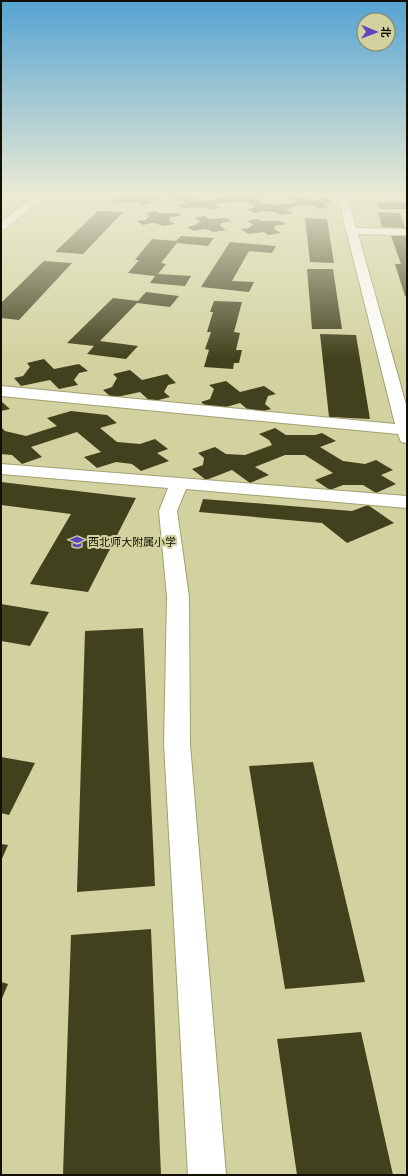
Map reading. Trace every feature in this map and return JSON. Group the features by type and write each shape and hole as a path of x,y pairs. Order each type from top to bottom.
{"street":[{"path":"1,391 406,434 357,249"},
{"path":"1,469 407,502"},
{"path":"179,483 168,511 178,597 177,744 207,1175"}],"building":[{"path":"58,249 88,249 83,254 55,252"},
{"path":"144,249 172,249 161,263 166,264 158,274 191,276 185,286 150,283 155,276 128,273 139,260 135,260"},
{"path":"226,249 274,249 272,253 249,251 232,281 254,282 249,292 201,287"},
{"path":"309,249 332,249 334,263 310,262"},
{"path":"396,249 407,249 407,297 405,296 395,264 401,264"},
{"path":"44,261 72,263 19,320 1,318 1,303"},
{"path":"307,269 333,269 342,329 312,329"},
{"path":"146,292 179,296 170,307 137,303 100,341 138,346 126,359 87,354 94,346 67,343 113,298 138,301"},
{"path":"214,301 242,302 234,332 240,333 236,350 242,350 239,363 234,363 233,369 204,367 209,350 205,349 211,332 207,332 213,312 210,312"},
{"path":"320,334 356,335 370,419 329,417"},
{"path":"44,359 54,369 79,364 88,371 79,373 74,380 78,385 59,389 50,380 21,386 14,378 23,376 30,367 27,363"},
{"path":"130,370 142,380 167,374 176,383 168,385 164,392 170,397 151,402 140,392 112,398 103,390 112,387 117,378 113,374"},
{"path":"226,381 240,392 264,386 276,394 268,396 265,404 271,409 253,414 240,403 212,411 201,402 210,399 214,389 209,385"},
{"path":"1,401 10,409 1,411"},
{"path":"71,411 107,415 117,423 100,428 117,442 140,444 155,439 168,449 157,453 169,461 141,471 132,464 116,462 97,468 84,457 101,452 77,432 31,447 42,457 22,464 12,455 1,454 1,427 5,431 26,436 57,426 47,418"},
{"path":"275,428 286,435 315,435 322,433 336,441 320,447 343,461 365,464 376,460 393,470 381,475 396,484 376,493 363,485 343,485 330,490 315,480 333,473 305,455 285,455 255,467 269,475 250,483 232,470 206,480 192,469 203,465 204,458 198,453 215,447 226,454 245,455 272,445 269,440 259,434"},
{"path":"1,482 136,498 88,592 30,584 71,514 1,505"},
{"path":"203,499 352,511 368,505 394,523 347,543 322,523 199,512"},
{"path":"1,604 49,612 30,646 1,641"},
{"path":"143,628 155,886 77,892 85,631"},
{"path":"1,757 35,763 9,815 1,813"},
{"path":"313,762 365,982 285,989 249,766"},
{"path":"1,844 8,845 1,861"},
{"path":"151,929 161,1175 63,1175 71,935"},
{"path":"1,982 8,984 1,1001"},
{"path":"361,1032 393,1175 297,1175 277,1039"}],"place":[{"name":"西北师大附属小学","path":"77,542"}]}
